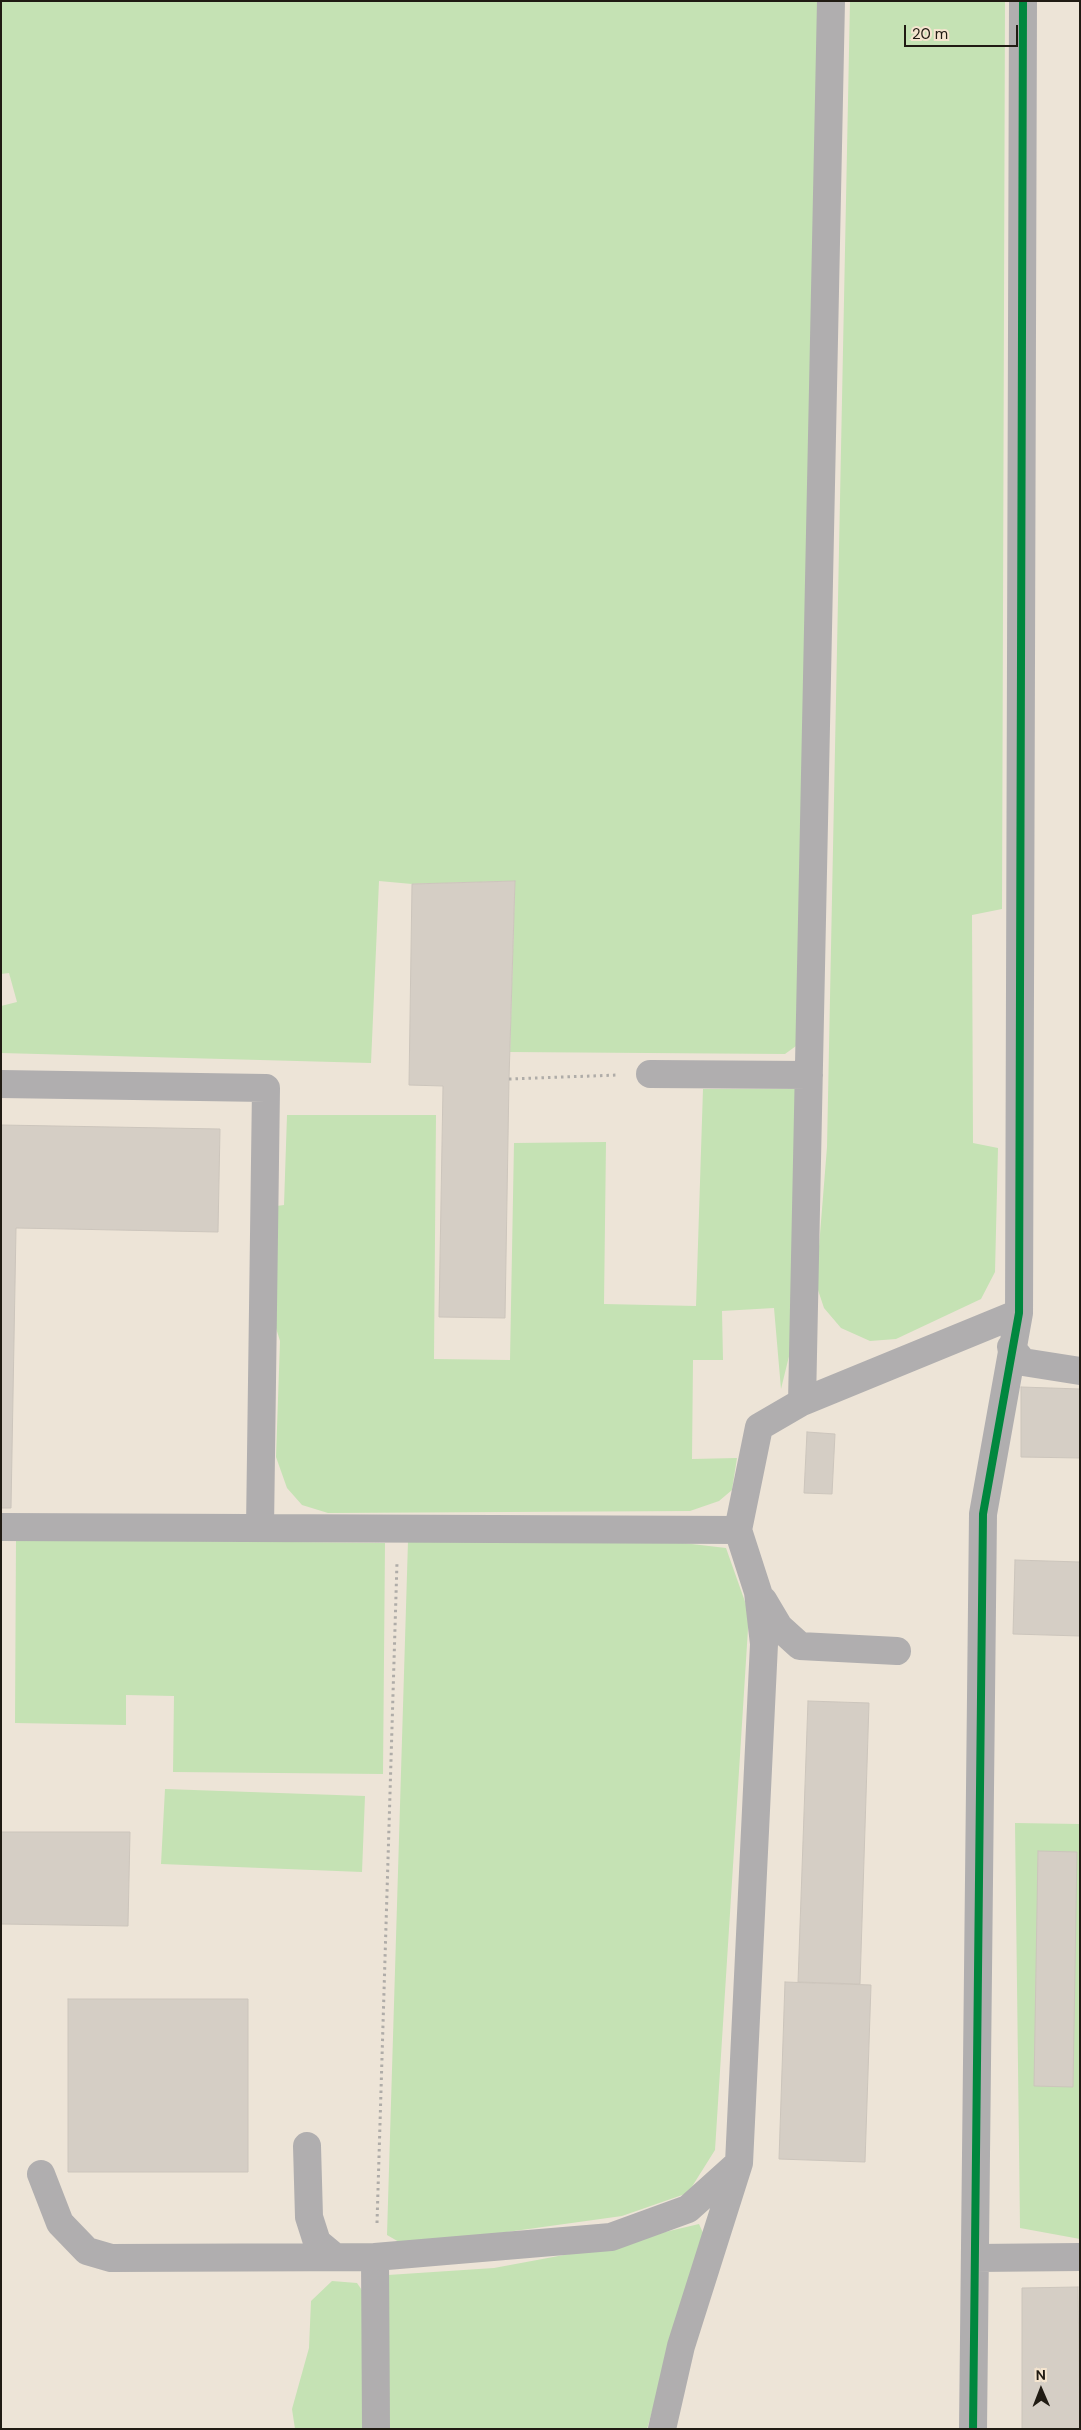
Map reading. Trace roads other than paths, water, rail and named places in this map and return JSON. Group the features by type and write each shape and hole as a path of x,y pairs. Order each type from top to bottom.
{"street":[{"path":"802,1402 831,1"},
{"path":"973,2429 983,1514 1011,1347 1019,1313 1023,1"},
{"path":"650,1074 809,1075"},
{"path":"1,1084 266,1088 260,1528"},
{"path":"662,2429 681,2346 739,2163 764,1644 758,1592 738,1530 759,1427 802,1402 1019,1313"},
{"path":"1011,1347 1023,1362 1080,1371"},
{"path":"1,1527 738,1530"},
{"path":"758,1592 779,1627 800,1646 897,1651"},
{"path":"307,2146 309,2217 317,2242 335,2257"},
{"path":"41,2174 60,2223 86,2251 111,2258 335,2257 376,2256 611,2236 688,2209 739,2163"},
{"path":"376,2256 376,2429"},
{"path":"975,2258 1080,2257"}]}
